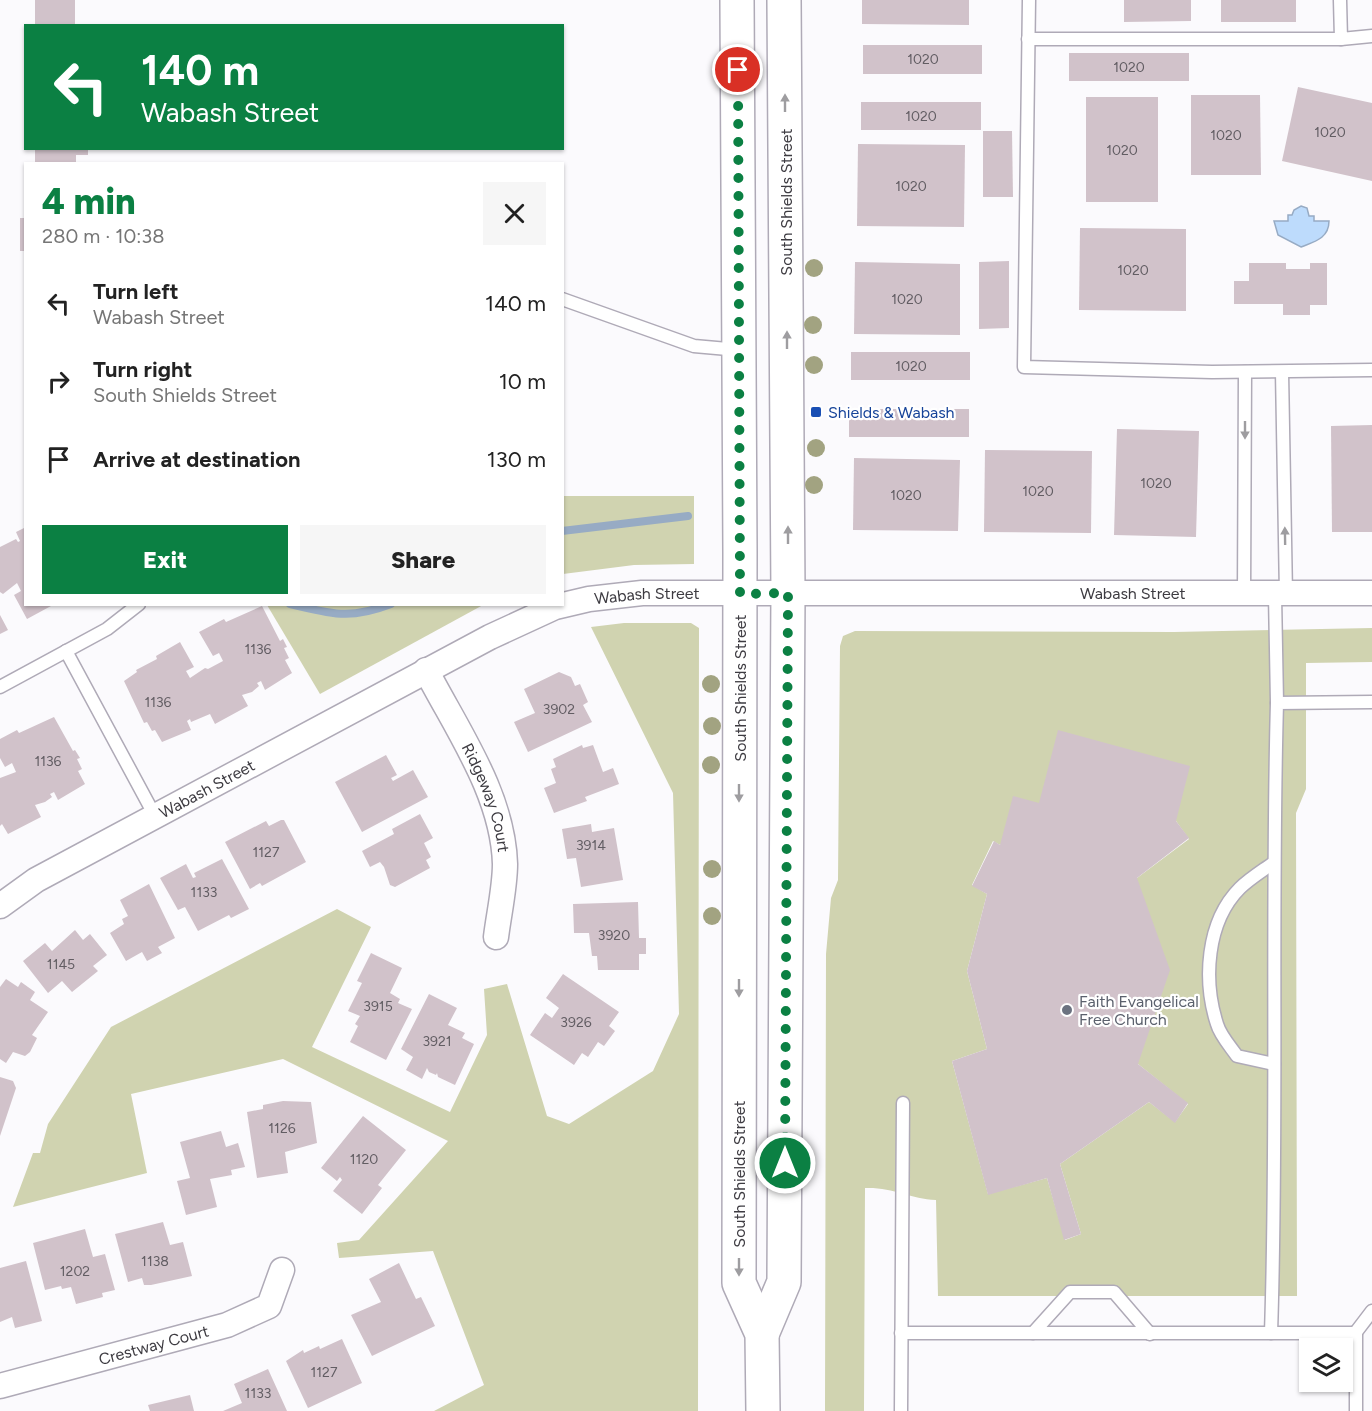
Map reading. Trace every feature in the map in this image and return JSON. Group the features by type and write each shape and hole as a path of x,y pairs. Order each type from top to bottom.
{"main road":[{"name":"South Shields Street","path":"737,0 740,594 739,1283 762,1334 763,1411"},
{"name":"South Shields Street","path":"762,1334 784,1282 788,593 784,0"}],"street":[{"name":"Wabash Street","path":"564,605 642,593 1244,595 1372,593"},
{"name":"Wabash Street","path":"0,906 36,880 426,670 490,637 561,606"},
{"name":"Ridgeway Court","path":"426,670 481,775 497,813 505,864 496,937"},
{"name":"Crestway Court","path":"0,1386 226,1325 269,1306 282,1270"}],"lane":[{"path":"1029,0 1024,367 1245,372 1372,370"},
{"path":"1340,0 1341,39"},
{"path":"1028,39 1341,39 1372,36"},
{"path":"564,300 694,346 739,350"},
{"path":"1244,595 1245,372"},
{"path":"1270,1334 1274,1226 1273,863 1280,595 1282,372"},
{"path":"0,687 107,629 136,606"},
{"path":"66,651 155,816"},
{"path":"1277,703 1372,702"},
{"path":"1273,863 1239,889 1222,913 1210,950 1208,990 1217,1027 1236,1056 1274,1064"},
{"path":"901,1411 903,1103"},
{"path":"1033,1334 1070,1292 1114,1292 1150,1334"},
{"path":"1356,1411 1356,1334 1372,1311"},
{"path":"901,1333 1356,1334"}],"green space":[{"path":"564,496 694,496 694,564 634,565 564,574"},
{"path":"268,606 481,606 320,694"},
{"path":"624,623 691,623 699,628 698,1411 434,1411 484,1385 433,1251 339,1258 337,1243 359,1240 448,1141 283,1059 131,1094 147,1173 13,1207 33,1153 40,1153 48,1124 111,1027 337,909 371,927 312,1047 450,1112 487,1035 484,989 507,984 547,1116 569,1124 653,1071 679,1014 673,793 591,627"},
{"path":"1372,628 1372,662 1306,663 1306,789 1296,813 1297,1296 938,1296 936,1200 884,1189 865,1188 864,1411 825,1411 826,954 831,898 838,880 840,646 843,636 855,631 1174,632","holes":["1039,803 1176,821 1189,839 1137,878 1138,1064 1188,1104 1175,1122 1149,1102 1060,1164 1081,1234 1065,1240 1047,1178 988,1194 952,1061 987,1049 967,971 987,894 972,885 993,841 1000,845"]}],"water":[{"path":"1301,206 1307,208 1309,216 1314,216 1314,221 1329,221 1323,236 1301,247 1278,235 1274,221 1288,221 1288,215 1292,215 1294,210"}],"building":[{"path":"35,0 75,0 75,24 35,24"},
{"path":"862,0 969,0 969,25 862,24"},
{"path":"1124,0 1191,0 1191,21 1124,22"},
{"path":"1221,0 1296,0 1296,22 1221,22"},
{"path":"863,45 982,45 982,74 863,74"},
{"path":"1069,53 1189,53 1189,81 1069,81"},
{"path":"1298,87 1372,103 1372,181 1282,161"},
{"path":"1191,95 1260,95 1261,175 1191,175"},
{"path":"1086,97 1158,97 1158,202 1086,202"},
{"path":"861,102 981,102 981,130 861,130"},
{"path":"983,131 1012,131 1013,197 983,197"},
{"path":"858,144 965,145 964,227 857,226"},
{"path":"35,150 88,150 88,155 76,155 76,162 35,162"},
{"path":"20,218 24,218 24,251 20,251"},
{"path":"1080,228 1186,229 1186,311 1079,310"},
{"path":"1009,261 1009,328 979,329 979,262"},
{"path":"855,262 960,264 960,335 854,334"},
{"path":"1249,263 1286,263 1286,269 1310,269 1310,263 1327,263 1327,305 1310,305 1310,315 1283,315 1283,304 1234,304 1234,281 1249,281"},
{"path":"851,352 970,352 970,380 851,380"},
{"path":"849,409 969,409 969,437 849,437"},
{"path":"1372,425 1372,532 1332,532 1331,426"},
{"path":"1117,429 1199,431 1196,537 1114,535"},
{"path":"985,450 1092,451 1091,533 984,532"},
{"path":"854,458 960,460 958,531 853,530"},
{"path":"24,528 24,606 51,606 27,619 14,595 21,591 17,583 3,594 0,592 0,547 16,539 20,541 16,532"},
{"path":"262,606 280,641 283,639 287,647 284,648 289,658 285,660 292,673 265,690 261,681 257,683 259,686 252,692 242,695 248,706 215,724 210,714 191,722 190,719 187,721 191,730 162,742 155,730 152,731 147,722 144,723 124,681 137,672 136,670 157,659 156,656 180,642 194,667 186,671 190,678 205,668 208,669 223,661 219,653 213,656 199,632 224,619 226,622"},
{"path":"0,615 8,630 0,634"},
{"path":"559,672 571,677 575,686 580,684 588,702 583,705 592,722 528,752 514,722 535,713 524,689"},
{"path":"54,717 73,751 75,750 80,758 77,759 82,769 78,771 85,784 58,800 54,792 50,794 52,797 35,805 41,817 8,834 2,824 0,826 0,778 16,772 12,763 5,767 0,758 0,739 17,730 19,733"},
{"name":"Faith Evangelical Free Church","path":"1058,730 1190,766 1176,821 1189,838 1137,878 1170,970 1138,1064 1188,1103 1175,1123 1149,1102 1060,1164 1081,1234 1064,1240 1047,1178 988,1195 952,1061 987,1049 967,971 987,894 972,886 994,841 1000,845 1013,796 1039,803"},
{"path":"582,745 583,748 593,745 603,772 613,768 619,784 585,797 587,801 554,813 544,788 556,783 551,769 556,767 553,759"},
{"path":"386,755 397,775 391,778 393,781 413,770 428,797 362,832 335,782"},
{"path":"420,814 433,838 424,843 431,857 426,860 430,868 395,887 390,885 380,862 370,867 362,851 394,834 392,829"},
{"path":"284,820 306,862 262,886 260,883 250,889 225,842 266,821 269,826"},
{"path":"591,824 592,832 614,828 623,880 581,887 576,858 567,859 562,829"},
{"path":"222,859 249,909 231,918 229,915 198,931 185,907 178,910 160,878 186,864 193,878 196,877 194,873"},
{"path":"149,884 175,938 158,947 162,953 147,961 142,952 126,961 110,933 124,924 122,919 128,916 120,900"},
{"path":"638,902 639,938 646,938 646,954 639,954 639,970 598,970 597,956 592,956 589,933 574,933 573,904"},
{"path":"75,930 83,940 90,934 107,955 93,966 98,971 72,992 62,981 48,993 23,961 45,943 52,951"},
{"path":"371,953 402,968 390,993 400,999 398,1003 412,1009 386,1060 350,1042 360,1016 348,1011 362,983 357,981"},
{"path":"563,974 619,1012 609,1026 615,1031 604,1046 598,1042 588,1057 582,1053 574,1065 530,1035 545,1013 552,1018 559,1008 546,998"},
{"path":"6,979 18,987 21,982 35,992 30,1000 48,1012 32,1035 37,1038 30,1052 25,1056 13,1052 6,1063 0,1059 0,987"},
{"path":"429,994 457,1008 448,1025 465,1033 462,1038 474,1044 455,1085 438,1077 437,1073 436,1075 429,1072 427,1068 422,1079 406,1070 413,1057 401,1049"},
{"path":"0,1077 13,1081 16,1088 0,1136"},
{"path":"283,1101 311,1102 317,1143 285,1152 288,1173 257,1178 247,1112 263,1109 263,1105"},
{"path":"363,1116 406,1150 378,1185 382,1188 362,1214 333,1191 342,1180 340,1177 337,1181 321,1168"},
{"path":"221,1131 226,1147 238,1143 245,1167 231,1170 232,1175 210,1179 217,1207 186,1215 177,1181 190,1178 180,1142"},
{"path":"163,1222 170,1245 183,1242 192,1276 151,1285 144,1285 142,1278 128,1282 115,1234"},
{"path":"85,1229 93,1257 105,1254 115,1290 102,1293 103,1297 76,1304 71,1287 62,1289 61,1286 45,1290 33,1243"},
{"path":"26,1261 42,1321 15,1328 12,1317 0,1322 0,1268"},
{"path":"399,1263 416,1299 421,1297 435,1326 372,1356 351,1315 381,1302 369,1279"},
{"path":"342,1339 362,1383 308,1408 286,1361 303,1350 304,1353 319,1346 320,1349"},
{"path":"268,1369 287,1411 223,1411 242,1403 234,1384"},
{"path":"190,1395 194,1411 150,1411 148,1405"}],"waterway":[{"path":"564,531 688,516"},
{"path":"299,606 341,614 364,612 385,606"}],"place":[{"name":"Shields & Wabash","path":"816,412"},
{"name":"Faith Evangelical Free Church","path":"1067,1010"}],"route":[{"path":"738,70 740,594 788,593 785,1163"}]}
